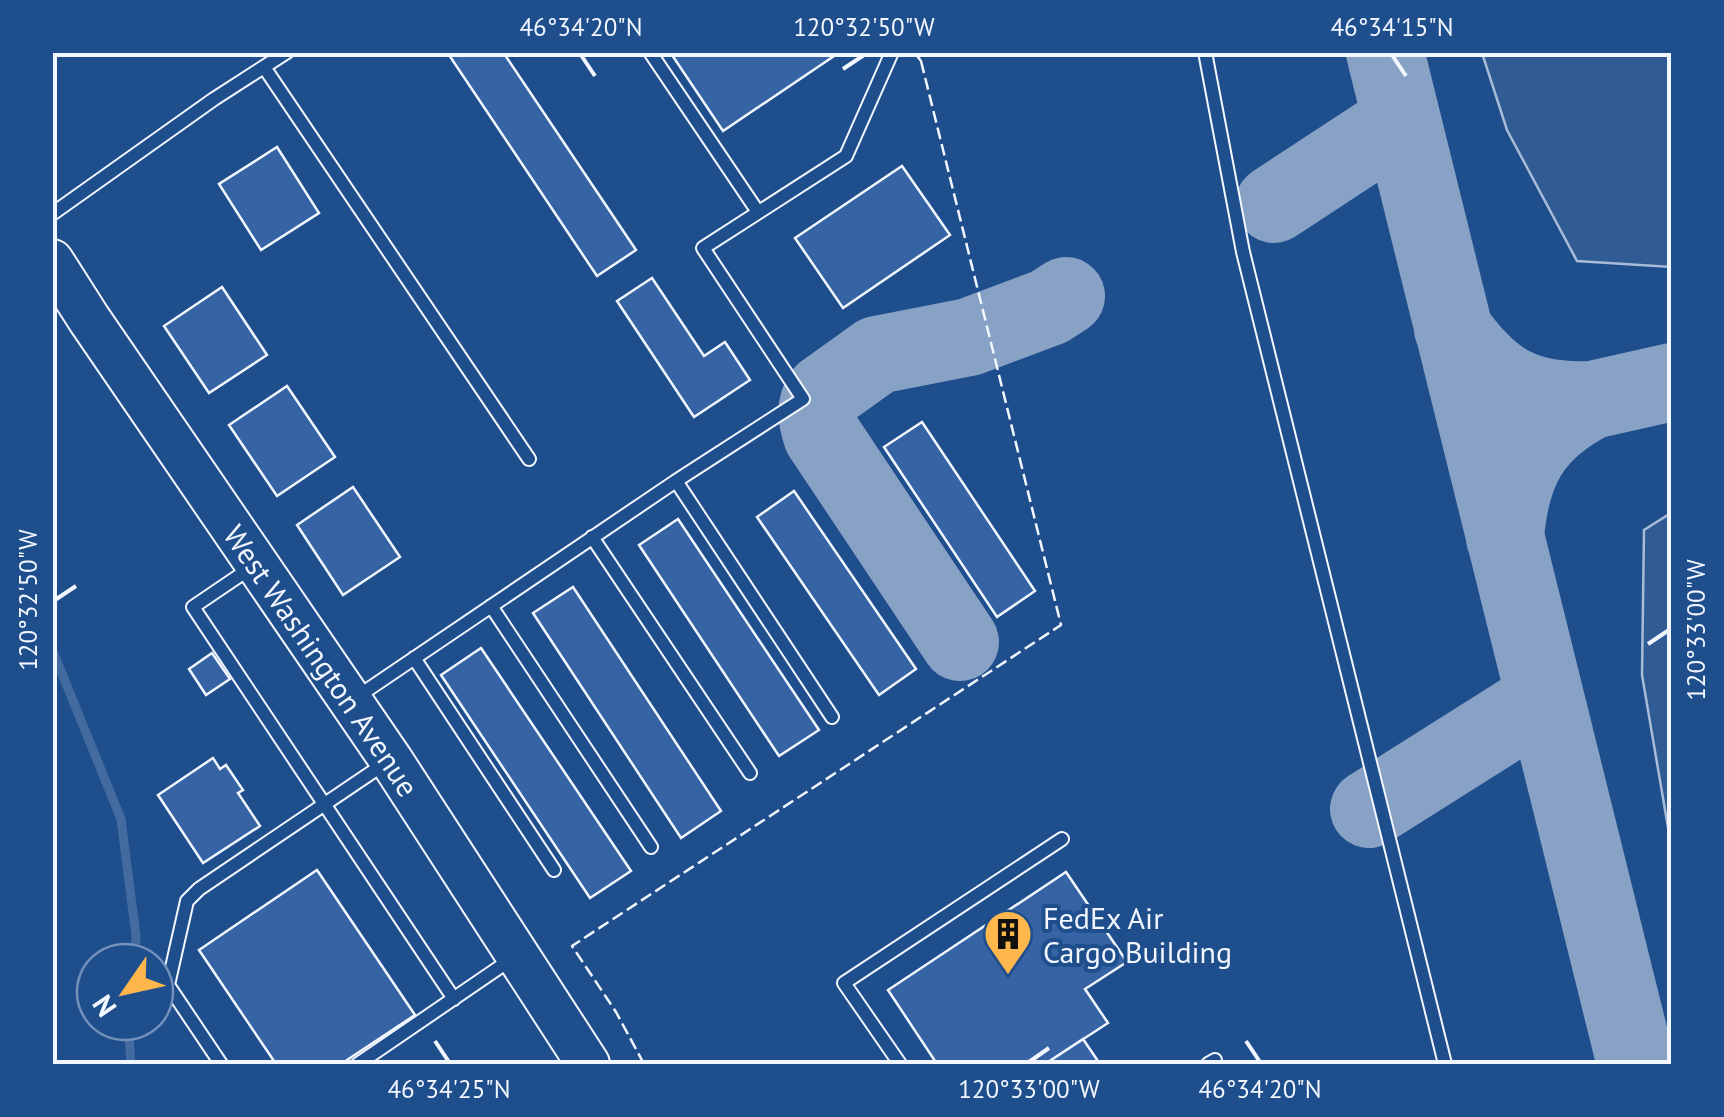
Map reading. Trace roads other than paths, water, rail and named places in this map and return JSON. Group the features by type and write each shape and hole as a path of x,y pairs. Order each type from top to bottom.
{"main road":[{"name":"West Washington Avenue","path":"52,261 391,760 588,1064"}],"lane":[{"path":"52,214 287,52"},
{"path":"650,52 758,212"},
{"path":"350,701 676,480 803,399 703,248 846,156 892,52"},
{"path":"1205,52 1243,252 1445,1064"},
{"path":"264,67 529,459"},
{"path":"676,480 832,717"},
{"path":"592,537 750,773"},
{"path":"257,564 193,607 454,999"},
{"path":"491,606 651,847"},
{"path":"414,658 554,870"},
{"path":"222,1064 168,984 187,902 199,889 391,760"},
{"path":"900,1064 844,983 1062,839"},
{"path":"358,1064 518,954"}],"waterway":[{"path":"52,649 121,819 136,942"},
{"path":"129,1042 131,1064"}],"place":[{"name":"FedEx Air Cargo Building","path":"1008,976"}]}
